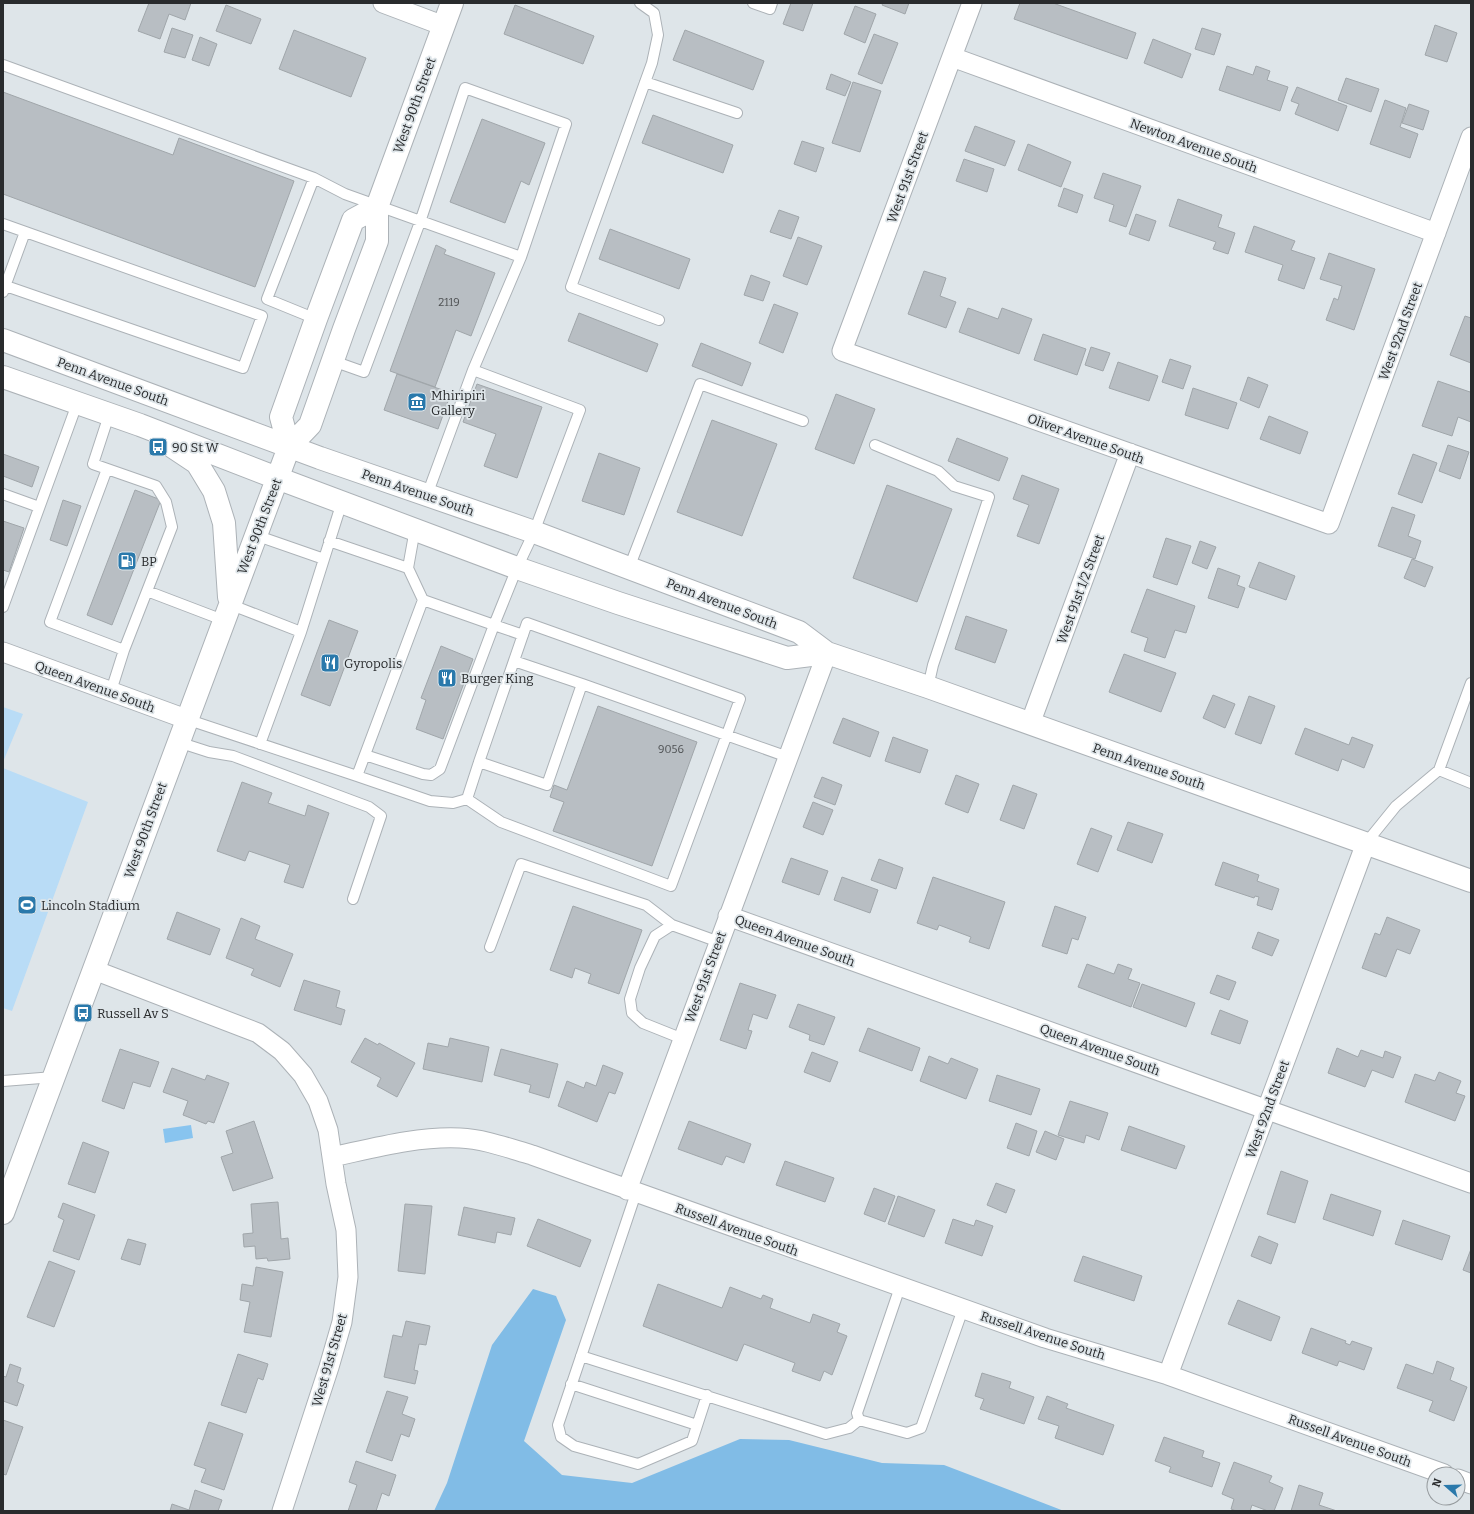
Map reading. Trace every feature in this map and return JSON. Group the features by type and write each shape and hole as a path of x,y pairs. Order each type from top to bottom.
{"main road":[{"name":"West 90th Street","path":"3,1213 255,534 289,447 310,425 377,241 377,206 452,3"},
{"path":"289,447 281,417 316,319 353,220 377,206"},
{"name":"Penn Avenue South","path":"3,340 289,447 534,532 799,632 827,653 928,687 1471,881"},
{"name":"Penn Avenue South","path":"3,377 76,404 140,425 517,568 618,604 787,658 827,653"},
{"path":"140,425 197,463 214,491 224,523 226,612"}],"street":[{"path":"383,3 444,26"},
{"name":"West 91st Street","path":"842,351 972,3"},
{"name":"Newton Avenue South","path":"952,57 1436,233"},
{"name":"West 92nd Street","path":"1329,524 1471,137"},
{"name":"Oliver Avenue South","path":"842,351 1329,524"},
{"name":"West 91st 1/2 Street","path":"1030,724 1130,453"},
{"name":"Queen Avenue South","path":"3,652 186,719"},
{"name":"West 91st Street","path":"631,1191 718,942 827,653"},
{"name":"West 92nd Street","path":"1168,1375 1366,843"},
{"name":"Queen Avenue South","path":"728,916 1471,1183"},
{"path":"94,970 258,1033 282,1051 303,1075 318,1101 328,1130 332,1157"},
{"name":"Russell Avenue South","path":"332,1157 417,1140 460,1138 497,1144 532,1155 1045,1338 1168,1375 1426,1468"},
{"name":"West 91st Street","path":"282,1511 329,1367 342,1322 348,1277 346,1230 332,1157"}],"lane":[{"path":"640,3 654,13 658,35 652,63 571,287 659,320"},
{"path":"754,3 770,9 772,3"},
{"path":"3,65 314,178 345,194 420,222 521,257"},
{"path":"645,82 737,113"},
{"path":"333,361 364,372 420,222 465,88 566,124 521,257 473,370 426,495"},
{"path":"25,232 4,288 243,368 267,299 314,178"},
{"path":"3,224 262,316"},
{"path":"267,299 316,319"},
{"path":"365,755 423,774 431,775 440,769 494,625 517,568 534,532 580,410 473,370"},
{"path":"629,568 700,384 803,421"},
{"path":"3,605 76,404"},
{"path":"109,415 93,464 156,486 166,502 172,527 124,650 111,692"},
{"path":"875,445 938,471 954,486 988,498 933,665 928,687"},
{"path":"107,469 50,622 124,650"},
{"path":"3,494 39,507"},
{"path":"260,744 301,632 342,502"},
{"path":"415,529 408,568 423,600 523,635"},
{"path":"255,534 324,559"},
{"path":"330,541 408,568"},
{"path":"147,591 301,632"},
{"path":"357,776 423,600"},
{"path":"527,623 740,699 671,886 501,822 467,799 527,623"},
{"path":"514,661 726,734 788,757"},
{"path":"1366,843 1396,806 1439,770 1471,683"},
{"path":"479,762 547,785 582,684"},
{"path":"186,719 430,801 453,803 467,799"},
{"path":"178,742 210,752 233,756 369,807 381,816 353,899"},
{"path":"1439,770 1471,783"},
{"path":"490,947 521,864 646,905 672,925 718,942"},
{"path":"672,925 655,936 640,968 630,999 632,1013 643,1024 683,1039"},
{"path":"3,1081 54,1077"},
{"path":"631,1191 581,1356 558,1425 561,1437 574,1446 638,1464 692,1441 707,1395"},
{"path":"900,1287 856,1414 859,1420 907,1433 920,1428 963,1309"},
{"path":"581,1356 826,1434 849,1428 859,1420"},
{"path":"571,1384 697,1425"}],"shaded area":[{"path":"3,707 23,714 3,762"},
{"name":"Lincoln Stadium","path":"3,768 88,802 12,1011 3,1008"},
{"path":"191,1125 193,1138 165,1143 163,1129"},
{"path":"533,1289 556,1296 566,1320 524,1441 562,1475 632,1483 740,1439 789,1440 882,1463 944,1465 1064,1511 434,1511 447,1483 492,1345"}],"building":[{"path":"149,3 191,3 185,20 169,14 160,39 138,31"},
{"path":"791,3 813,3 803,31 783,24"},
{"path":"883,3 909,3 905,14 882,5"},
{"path":"1020,3 1053,3 1136,33 1127,59 1014,19"},
{"path":"226,5 261,19 251,44 216,31"},
{"path":"515,5 594,36 583,64 504,34"},
{"path":"855,6 876,14 865,43 844,34"},
{"path":"1435,25 1457,33 1447,62 1425,55"},
{"path":"172,28 193,35 185,58 164,52"},
{"path":"1202,28 1221,34 1214,55 1195,49"},
{"path":"294,30 366,58 351,97 279,69"},
{"path":"685,30 764,61 753,90 673,60"},
{"path":"874,34 898,43 882,84 858,74"},
{"path":"200,37 217,44 209,66 192,60"},
{"path":"1153,39 1191,54 1182,78 1144,63"},
{"path":"1227,66 1253,75 1256,66 1270,71 1267,80 1288,87 1280,111 1219,90"},
{"path":"831,74 851,82 845,96 826,89"},
{"path":"1346,78 1379,89 1371,112 1338,100"},
{"path":"853,82 881,91 860,152 832,143"},
{"path":"1297,87 1347,106 1338,131 1295,114 1299,104 1291,101"},
{"path":"3,92 173,155 179,138 294,181 255,287 3,194"},
{"path":"1385,100 1406,108 1400,127 1418,134 1410,158 1370,144"},
{"path":"1409,104 1429,111 1423,130 1402,123"},
{"path":"653,115 733,145 723,173 642,143"},
{"path":"482,119 545,143 529,185 521,181 505,223 450,202"},
{"path":"975,126 1015,141 1005,166 965,151"},
{"path":"802,141 824,148 816,172 794,164"},
{"path":"1028,144 1071,162 1061,187 1018,170"},
{"path":"964,159 994,169 987,192 956,181"},
{"path":"1103,173 1141,186 1126,227 1109,221 1114,205 1094,198"},
{"path":"1064,188 1083,195 1077,213 1058,206"},
{"path":"1178,199 1222,215 1218,227 1235,233 1228,254 1213,249 1216,242 1169,226"},
{"path":"779,210 799,217 791,239 770,232"},
{"path":"1136,214 1156,221 1149,241 1129,234"},
{"path":"1254,226 1295,241 1291,250 1315,258 1304,289 1278,280 1283,265 1245,252"},
{"path":"610,229 690,259 679,289 599,259"},
{"path":"798,237 822,246 807,285 783,276"},
{"path":"436,245 446,250 444,254 495,273 471,336 456,330 435,387 390,371"},
{"path":"1329,253 1375,269 1354,330 1326,320 1334,298 1338,300 1342,286 1320,279"},
{"path":"924,271 946,278 940,296 956,302 946,328 908,314"},
{"path":"751,275 770,282 763,301 744,295"},
{"path":"774,304 798,313 783,353 759,343"},
{"path":"968,308 998,319 1002,308 1032,319 1019,354 959,332"},
{"path":"579,313 658,344 647,372 568,341"},
{"path":"1465,316 1471,318 1471,363 1450,355"},
{"path":"1043,334 1086,349 1077,375 1034,360"},
{"path":"701,343 751,363 742,386 692,366"},
{"path":"1091,347 1110,353 1103,371 1085,365"},
{"path":"1170,359 1191,366 1183,389 1162,382"},
{"path":"1118,362 1158,376 1149,401 1109,388"},
{"name":"Mhiripiri Gallery","path":"397,374 451,393 438,429 384,410"},
{"path":"1248,377 1268,385 1259,408 1240,400"},
{"path":"1438,381 1470,392 1471,390 1471,422 1458,417 1452,436 1422,426"},
{"path":"477,384 542,407 517,478 484,466 496,434 463,422"},
{"path":"1193,388 1237,403 1228,429 1185,415"},
{"path":"836,394 875,409 854,464 815,449"},
{"path":"1269,416 1308,432 1300,454 1260,439"},
{"path":"712,420 777,444 742,536 677,512"},
{"path":"957,438 1008,458 999,481 948,461"},
{"path":"1448,445 1469,452 1460,479 1439,471"},
{"path":"599,453 640,468 624,515 582,501"},
{"path":"3,454 39,467 32,487 3,476"},
{"path":"1413,454 1437,463 1422,503 1398,494"},
{"path":"1022,475 1059,489 1039,544 1017,536 1029,505 1013,499"},
{"path":"887,485 952,509 917,602 853,578"},
{"path":"135,490 161,500 112,625 87,615"},
{"path":"63,500 81,506 67,546 50,540"},
{"path":"1392,507 1415,515 1408,536 1421,541 1415,559 1378,546"},
{"path":"3,521 24,528 9,572 3,570"},
{"path":"1166,538 1191,546 1177,585 1153,577"},
{"path":"1200,541 1216,547 1207,569 1192,563"},
{"path":"1412,559 1433,567 1425,587 1404,578"},
{"path":"1259,562 1295,576 1286,600 1249,587"},
{"path":"1218,568 1240,576 1237,585 1245,588 1238,608 1208,598"},
{"path":"1147,589 1195,606 1186,633 1175,630 1165,658 1144,651 1148,638 1131,632"},
{"path":"966,616 1007,630 995,663 955,649"},
{"name":"Gyropolis","path":"329,620 358,631 330,706 301,695"},
{"name":"Burger King","path":"441,646 473,659 443,739 416,729 426,700 421,698"},
{"path":"1124,654 1176,673 1161,712 1109,692"},
{"path":"1213,695 1235,704 1225,728 1203,718"},
{"path":"1249,696 1275,706 1261,744 1235,734"},
{"path":"598,706 697,742 652,866 553,831 564,802 550,797 554,785 567,790"},
{"path":"843,718 879,732 870,757 833,743"},
{"path":"1305,728 1349,745 1352,737 1373,745 1364,768 1342,759 1338,771 1295,754"},
{"path":"893,737 928,750 920,773 885,761"},
{"path":"956,775 979,784 968,813 945,804"},
{"path":"822,777 842,785 835,805 814,797"},
{"path":"242,782 272,793 268,803 305,816 308,805 329,813 303,888 284,882 290,865 249,851 245,861 217,851"},
{"path":"1013,785 1037,794 1024,829 1000,820"},
{"path":"813,802 833,810 823,835 803,827"},
{"path":"1128,822 1163,834 1152,863 1117,850"},
{"path":"1091,828 1112,836 1098,872 1077,864"},
{"path":"791,858 828,871 819,895 782,882"},
{"path":"879,859 903,868 896,889 871,880"},
{"path":"1223,862 1259,875 1257,881 1279,889 1272,910 1257,905 1259,897 1255,896 1254,898 1215,885"},
{"path":"842,877 878,890 870,913 834,900"},
{"path":"933,877 1005,902 989,949 969,942 971,937 939,925 937,930 917,923"},
{"path":"573,906 642,930 619,994 588,983 591,974 575,968 572,978 550,970"},
{"path":"1055,906 1086,917 1078,940 1072,938 1067,954 1042,946"},
{"path":"177,912 220,929 210,955 167,939"},
{"path":"1387,917 1420,930 1410,954 1397,949 1386,977 1362,968 1375,933 1380,935"},
{"path":"241,918 260,926 255,939 293,954 280,987 251,975 254,969 226,958"},
{"path":"1258,932 1279,940 1272,956 1252,948"},
{"path":"1087,964 1114,974 1118,964 1132,969 1128,979 1140,983 1131,1007 1078,987"},
{"path":"1217,975 1236,982 1229,1000 1210,993"},
{"path":"304,980 340,991 336,1007 345,1010 341,1025 294,1010"},
{"path":"740,983 776,995 767,1019 753,1014 748,1030 752,1031 746,1049 720,1040"},
{"path":"1142,984 1195,1003 1186,1027 1133,1007"},
{"path":"798,1004 835,1017 824,1045 809,1040 810,1035 789,1027"},
{"path":"1220,1010 1248,1021 1240,1044 1211,1034"},
{"path":"868,1028 920,1048 912,1071 859,1051"},
{"path":"365,1038 378,1045 379,1043 415,1063 397,1097 377,1086 381,1078 351,1062"},
{"path":"450,1038 489,1047 482,1082 423,1069 428,1043 448,1047"},
{"path":"1337,1048 1358,1057 1361,1050 1383,1058 1385,1051 1401,1057 1393,1078 1372,1070 1365,1087 1328,1073"},
{"path":"120,1049 159,1062 150,1087 133,1082 124,1109 102,1101"},
{"path":"501,1049 558,1064 549,1098 529,1092 531,1085 494,1075"},
{"path":"812,1052 838,1062 830,1082 804,1072"},
{"path":"929,1056 948,1064 951,1058 978,1069 966,1099 920,1081"},
{"path":"603,1065 623,1073 615,1094 609,1092 597,1122 558,1106 567,1081 584,1088 586,1082 596,1086"},
{"path":"172,1068 205,1080 207,1075 229,1083 214,1123 208,1121 206,1124 183,1115 188,1101 163,1092"},
{"path":"1439,1072 1461,1081 1456,1093 1465,1096 1455,1121 1405,1102 1415,1074 1435,1081"},
{"path":"997,1075 1040,1089 1031,1115 989,1101"},
{"path":"1070,1101 1108,1113 1099,1140 1086,1135 1084,1143 1058,1135"},
{"path":"254,1121 273,1178 233,1191 221,1157 233,1153 226,1131"},
{"path":"689,1121 751,1144 744,1163 726,1156 722,1165 678,1149"},
{"path":"1016,1123 1037,1131 1029,1156 1007,1148"},
{"path":"1129,1126 1185,1146 1176,1169 1121,1150"},
{"path":"1045,1131 1064,1139 1056,1160 1036,1152"},
{"path":"83,1142 109,1152 95,1193 68,1184"},
{"path":"785,1161 834,1178 825,1202 776,1185"},
{"path":"1281,1171 1308,1181 1295,1223 1267,1214"},
{"path":"996,1183 1015,1190 1006,1213 987,1205"},
{"path":"874,1188 895,1196 885,1222 864,1214"},
{"path":"1331,1194 1381,1211 1373,1236 1323,1219"},
{"path":"898,1196 935,1210 924,1237 888,1224"},
{"path":"278,1202 281,1239 288,1238 290,1259 268,1261 267,1258 256,1259 255,1246 244,1247 243,1234 253,1233 251,1204"},
{"path":"63,1203 95,1215 79,1260 53,1251 64,1220 58,1217"},
{"path":"405,1204 432,1206 425,1274 398,1271"},
{"path":"464,1207 515,1218 511,1235 497,1232 495,1243 458,1235"},
{"path":"538,1219 591,1240 580,1267 527,1246"},
{"path":"953,1219 974,1226 976,1220 993,1226 982,1256 945,1243"},
{"path":"1403,1220 1450,1236 1442,1260 1395,1244"},
{"path":"1259,1236 1278,1244 1271,1264 1251,1256"},
{"path":"128,1239 146,1244 140,1265 121,1259"},
{"path":"1471,1249 1471,1273 1463,1270"},
{"path":"1083,1256 1142,1276 1134,1301 1074,1281"},
{"path":"49,1261 75,1271 54,1327 27,1317"},
{"path":"256,1267 283,1272 271,1337 244,1332 250,1302 240,1300 242,1284 253,1286"},
{"path":"658,1284 722,1308 730,1287 761,1299 763,1295 773,1299 770,1308 810,1323 813,1314 840,1324 837,1332 847,1336 832,1375 824,1371 820,1381 792,1371 795,1363 744,1344 737,1361 643,1326"},
{"path":"1238,1300 1280,1317 1271,1341 1228,1324"},
{"path":"406,1321 430,1326 426,1345 419,1344 414,1370 418,1371 415,1384 384,1377 393,1335 402,1337"},
{"path":"1311,1328 1346,1341 1345,1343 1350,1345 1352,1341 1372,1348 1364,1370 1339,1361 1337,1366 1302,1353"},
{"path":"238,1354 268,1364 263,1380 258,1378 246,1413 221,1405"},
{"path":"1437,1361 1454,1368 1450,1380 1467,1387 1454,1421 1429,1411 1433,1401 1397,1388 1406,1364 1433,1374"},
{"path":"10,1364 21,1368 17,1382 24,1385 17,1406 3,1401 3,1376 6,1377"},
{"path":"982,1373 1011,1382 1009,1388 1034,1397 1024,1424 980,1409 984,1399 975,1396"},
{"path":"387,1391 408,1397 402,1414 415,1419 409,1437 401,1434 392,1461 366,1452"},
{"path":"1047,1396 1068,1404 1066,1408 1114,1425 1103,1455 1055,1438 1059,1426 1038,1419"},
{"path":"3,1420 23,1427 6,1475 3,1474"},
{"path":"209,1422 243,1434 224,1490 201,1482 206,1469 194,1465"},
{"path":"1164,1437 1204,1451 1202,1457 1220,1463 1212,1487 1169,1472 1171,1467 1155,1461"},
{"path":"356,1461 396,1475 389,1496 382,1493 376,1511 348,1511 357,1485 349,1482"},
{"path":"1234,1462 1272,1476 1269,1482 1283,1488 1274,1511 1268,1511 1252,1505 1250,1511 1236,1511 1231,1509 1234,1499 1222,1494"},
{"path":"1299,1485 1323,1493 1319,1505 1337,1511 1291,1511"},
{"path":"195,1490 222,1500 218,1511 170,1511 172,1504 189,1510"}],"place":[{"name":"Mhiripiri Gallery","path":"417,402"},
{"name":"90 St W","path":"158,447"},
{"name":"BP","path":"127,561"},
{"name":"Gyropolis","path":"330,663"},
{"name":"Burger King","path":"447,678"},
{"name":"Lincoln Stadium","path":"27,905"},
{"name":"Russell Av S","path":"83,1013"}]}
